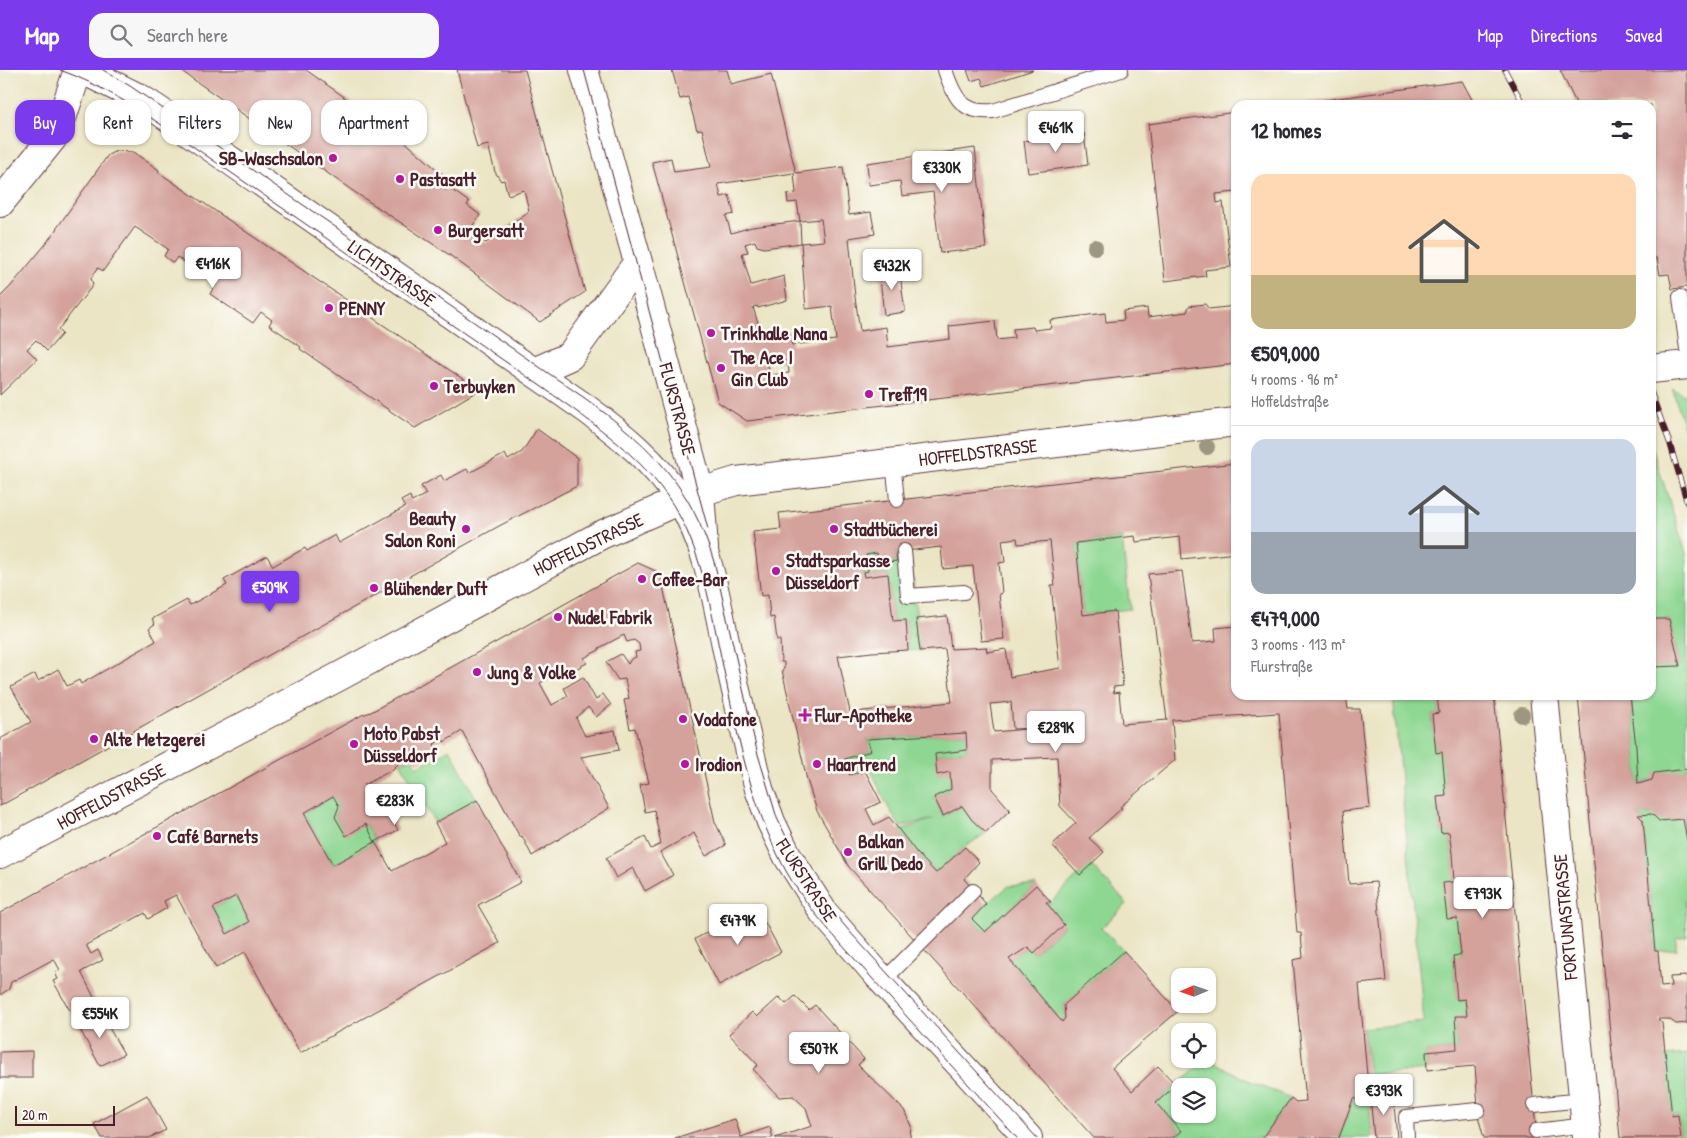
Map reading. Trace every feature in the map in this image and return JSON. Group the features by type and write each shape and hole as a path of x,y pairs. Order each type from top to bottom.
{"street":[{"path":"0,203 52,139 60,124 78,70"},
{"name":"LICHTSTRASSE","path":"83,70 141,99 158,110 534,372 618,432 690,496"},
{"name":"FLURSTRASSE","path":"584,70 638,262 690,496 693,525 705,558 759,789 771,822 788,857 824,913 883,981 1028,1138"},
{"path":"534,372 570,356 638,262"},
{"path":"1656,368 1687,365"},
{"name":"HOFFELDSTRASSE","path":"0,854 340,676 601,534 690,496 736,481 1231,423"},
{"name":"FORTUNASTRASSE","path":"1544,700 1585,1121"}],"lane":[{"path":"945,70 955,95 971,110 981,112 993,111 1120,70"},
{"path":"1680,297 1687,349"},
{"path":"893,462 897,500"},
{"path":"904,551 908,596 964,592"},
{"path":"883,981 974,892"},
{"path":"1534,1105 1585,1121"},
{"path":"1407,1138 1406,1117 1478,1110"},
{"path":"1536,1131 1585,1121"}],"green space":[{"path":"1672,388 1687,397 1687,436"},
{"path":"1656,460 1687,556 1687,769 1638,784 1631,700 1656,700 1656,667 1680,665 1669,619 1656,619"},
{"path":"1122,538 1130,609 1083,615 1076,543"},
{"path":"910,550 920,651 908,650 906,620 893,621 888,574 864,577 863,572 868,571 866,555 877,553 878,563 897,561 896,552"},
{"path":"1393,700 1438,700 1439,713 1432,714 1436,752 1442,752 1446,796 1437,797 1441,833 1449,832 1452,853 1461,955 1453,957 1457,1000 1465,999 1467,1016 1455,1017 1457,1049 1426,1052 1427,1070 1369,1075 1363,1028 1424,1022"},
{"path":"966,733 967,750 936,754 950,772 951,789 934,797 943,816 962,806 972,820 986,833 965,847 936,873 899,831 933,819 900,827 886,803 871,770 851,772 849,769 866,764 854,764 845,759 871,751 867,739"},
{"path":"450,749 477,800 435,823 400,762 412,759 417,767"},
{"path":"333,796 339,806 335,817 346,835 366,824 375,842 333,865 304,813"},
{"path":"1652,814 1683,819 1687,843 1687,898 1685,899 1687,936 1676,938 1676,949 1655,951 1643,820 1638,815"},
{"path":"1090,864 1127,904 1101,928 1124,951 1064,1005 1065,1018 1062,1022 1009,959 1028,947 1034,953 1064,926 1046,902 1051,902"},
{"path":"1036,885 985,932 972,919 986,904 1009,886"},
{"path":"236,896 249,922 227,934 213,908"},
{"path":"1687,1054 1687,1138 1681,1138 1678,1115 1672,1116 1665,1056"},
{"path":"1216,1063 1253,1083 1291,1098 1262,1138 1174,1137 1181,1131 1174,1123 1216,1123 1216,1078 1185,1078 1198,1068 1216,1068"},
{"path":"1171,1090 1171,1120 1156,1103"},
{"path":"1369,1098 1372,1138 1339,1138 1353,1099"}],"building":[{"path":"180,70 306,70 349,100 321,100 321,145 409,145 443,175 437,184 446,190 448,187 469,202 467,205 480,215 469,231 486,243 529,211 524,190 508,195 504,180 501,181 495,172 488,145 477,148 457,70 525,70 585,292 540,322 451,256 287,145 311,145 311,100 249,100 249,118 239,111 239,100 223,100"},
{"path":"672,70 727,70 731,84 771,74 796,173 843,167 849,215 871,212 875,234 849,238 855,297 860,331 886,327 888,347 950,339 949,326 995,321 997,340 1014,338 1013,329 1033,327 1034,330 1051,328 1050,320 1105,313 1106,322 1124,320 1123,311 1147,308 1148,317 1187,312 1189,306 1205,304 1209,309 1231,307 1231,365 747,421 718,402 652,162 671,158 674,172 711,167 702,129 697,130 688,97 680,99","holes":["794,173 796,193 787,194 788,203 797,202 800,221 752,227 731,233 726,216 734,214 729,195 721,197 718,184","821,219 824,241 801,243 800,221","755,241 757,246 764,248 801,243 806,309 832,306 836,340 792,345 790,332 763,340 753,307 757,306 758,308 787,300 784,276 751,285 742,253 748,252 745,244","776,360 777,362 788,361 789,373 770,375 767,361"]},
{"path":"967,70 1033,70 984,86 981,78 971,81"},
{"path":"1560,70 1687,70 1687,287 1672,289 1669,274 1660,275 1656,258 1656,100 1575,100"},
{"path":"1462,81 1472,100 1325,100"},
{"path":"1231,113 1231,192 1216,194 1217,203 1223,202 1231,267 1205,270 1206,276 1165,281 1148,124"},
{"path":"1084,133 1088,165 1028,173 1024,141"},
{"path":"975,148 986,248 940,253 933,192 902,196 900,181 869,185 867,163"},
{"path":"116,151 133,152 159,170 158,172 479,390 415,428 300,349 301,347 269,325 272,320 261,312 253,323 210,294 216,284 177,257 173,263 164,256 168,249 135,227 103,271 98,268 91,278 93,285 58,330 62,334 47,351 36,340 27,349 37,359 0,395 0,297 45,245 108,155"},
{"path":"899,267 905,312 884,315 879,269"},
{"path":"537,429 577,458 577,486 499,526 0,806 0,739 31,722 11,687 35,674 38,681 58,669 67,686 79,680 81,684 156,641 149,628 155,624 152,619 187,600 190,605 227,585 224,580 267,556 273,566 305,548 307,551 335,535 339,543 405,507 401,501 410,496 412,502 426,494 421,486 441,475 444,481 467,469 469,473 505,454 508,460 522,452"},
{"path":"1231,464 1231,554 1182,559 1180,537 1136,542 1135,536 1076,543 1083,615 1115,611 1123,686 1113,687 1114,693 1119,692 1122,724 1167,720 1148,574 1182,571 1192,643 1216,641 1215,628 1231,626 1231,700 1347,700 1348,709 1360,709 1370,808 1343,811 1349,884 1376,882 1386,981 1359,984 1369,1098 1353,1099 1339,1138 1262,1138 1291,1098 1296,1102 1306,1101 1293,960 1303,958 1301,933 1297,933 1279,713 1172,720 1175,760 1120,807 1122,808 1089,838 1104,852 1080,875 1052,845 1076,823 1060,806 1057,757 992,760 992,789 1010,810 986,833 972,820 962,806 943,816 934,797 951,789 950,772 937,775 935,754 967,750 966,733 867,739 871,751 845,759 849,775 865,771 881,802 866,809 874,825 889,817 917,853 936,873 965,847 979,862 964,879 986,904 972,919 985,932 1036,885 1051,902 1046,902 1064,925 1034,953 1028,947 1009,959 1062,1022 1065,1018 1064,1005 1124,951 1171,1003 1171,1013 1176,1013 1112,1068 1132,1091 1158,1066 1171,1080 1171,1090 1156,1103 1171,1120 1171,1123 1174,1123 1181,1131 1173,1138 1094,1138 849,867 817,811 807,780 782,670 784,669 784,662 781,662 780,640 777,640 774,617 770,618 768,595 761,596 753,532 781,529 779,513","holes":["1017,538 1018,544 1050,541 1055,585 1051,585 1060,668 1010,677 1006,649 987,652 986,647 951,649 947,616 916,619 920,651 945,649 952,702 863,711 851,717 838,656 908,650 906,620 893,621 888,574 864,577 863,572 868,571 866,555 877,553 878,563 897,561 896,552 941,547 943,569 973,566 981,641 1004,639 999,594 1002,593 999,563 1005,562 1002,540","1011,702 1013,729 1038,728 994,732 990,704"]},
{"path":"638,563 660,573 715,822 726,845 706,856 694,833 660,852 673,875 645,891 633,868 616,878 606,858 645,837 651,849 661,844 654,810 645,812 640,785 649,783 635,728 630,729 624,700 629,699 625,679 618,680 606,662 621,654 628,664 631,659 636,657 635,652 640,651 639,644 634,640 627,642 624,635 584,658 587,663 560,677 558,673 540,683 552,705 568,696 564,688 583,677 596,700 603,694 611,705 596,717 588,707 576,718 585,736 615,730 619,750 581,757 609,808 532,856 462,731 444,742 443,739 434,744 435,753 419,762 414,760 412,755 400,762 392,770 364,785 368,792 378,794 398,830 375,842 392,871 445,842 435,823 477,800 521,882 478,905 500,943 300,1053 245,952 216,968 176,895 164,901 167,908 148,919 145,913 86,945 91,954 98,950 103,960 81,972 97,1003 73,1016 53,981 58,979 55,973 60,970 54,959 11,982 9,989 0,995 0,913 362,715 371,712","holes":["333,796 339,806 335,817 346,836 366,824 375,842 333,865 304,813","236,896 249,922 227,934 213,908"]},
{"path":"1656,619 1669,619 1680,666 1656,667"},
{"path":"1438,700 1494,700 1537,1138 1484,1138 1479,1120 1475,1066 1427,1070 1426,1052 1457,1049 1455,1016 1467,1016 1465,999 1457,1000 1453,956 1461,955 1457,918 1447,919 1443,883 1454,882 1449,832 1441,833 1437,797 1446,796 1442,752 1436,753 1432,714 1439,713"},
{"path":"1578,700 1631,700 1638,784 1652,780 1654,773 1687,769 1687,840 1683,819 1659,821 1652,814 1638,815 1643,820 1655,951 1658,951 1661,987 1671,986 1670,977 1687,976 1687,1023 1676,1024 1669,1019 1658,1019 1662,1023 1672,1116 1678,1115 1681,1138 1620,1138"},
{"path":"756,906 781,952 719,985 695,939"},
{"path":"795,996 809,1010 815,1005 864,1059 858,1065 904,1110 911,1126 910,1138 775,1138 812,1126 806,1108 793,1096 779,1097 753,1069 758,1065 729,1034 752,1012 757,1017 779,997 786,1004"},
{"path":"100,1012 124,1054 100,1066 77,1024"},
{"path":"32,1051 32,1078 0,1078 0,1052"},
{"path":"1393,1093 1397,1138 1374,1138 1370,1095"},
{"path":"147,1095 166,1130 149,1138 102,1138 94,1124"},
{"path":"735,1119 741,1137 770,1127 773,1138 675,1138"}],"tram line":[{"path":"60,70 105,90 175,134 564,402 619,444 652,477 679,515 694,548 709,599 745,764 762,819 786,871 819,918 1017,1138"},
{"path":"103,70 130,86 586,399 631,434 666,470 694,512 715,565 757,751 777,818 801,867 829,907 850,932 1037,1138"},
{"path":"584,70 708,529"}],"railway":[{"path":"1505,70 1521,100"},
{"path":"1656,406 1670,444 1687,503"}],"place":[{"name":"SB-Waschsalon","path":"333,158"},
{"name":"Pastasatt","path":"400,179"},
{"name":"Burgersatt","path":"438,230"},
{"name":"PENNY","path":"329,308"},
{"name":"Trinkhalle Nana","path":"711,333"},
{"name":"The Ace I Gin Club","path":"721,368"},
{"name":"Terbuyken","path":"434,386"},
{"name":"Treff19","path":"869,394"},
{"name":"Beauty Salon Roni","path":"466,529"},
{"name":"Stadtbücherei","path":"834,529"},
{"name":"Stadtsparkasse Düsseldorf","path":"776,571"},
{"name":"Coffee-Bar","path":"642,579"},
{"name":"Blühender Duft","path":"374,588"},
{"name":"Nudel Fabrik","path":"558,617"},
{"name":"Jung & Volke","path":"477,672"},
{"name":"Flur-Apotheke","path":"805,715"},
{"name":"Vodafone","path":"683,719"},
{"name":"Alte Metzgerei","path":"94,739"},
{"name":"Moto Pabst Düsseldorf","path":"354,744"},
{"name":"Irodion","path":"685,764"},
{"name":"Haartrend","path":"817,764"},
{"name":"Café Barnets","path":"157,836"},
{"name":"Balkan Grill Dedo","path":"848,852"}]}
